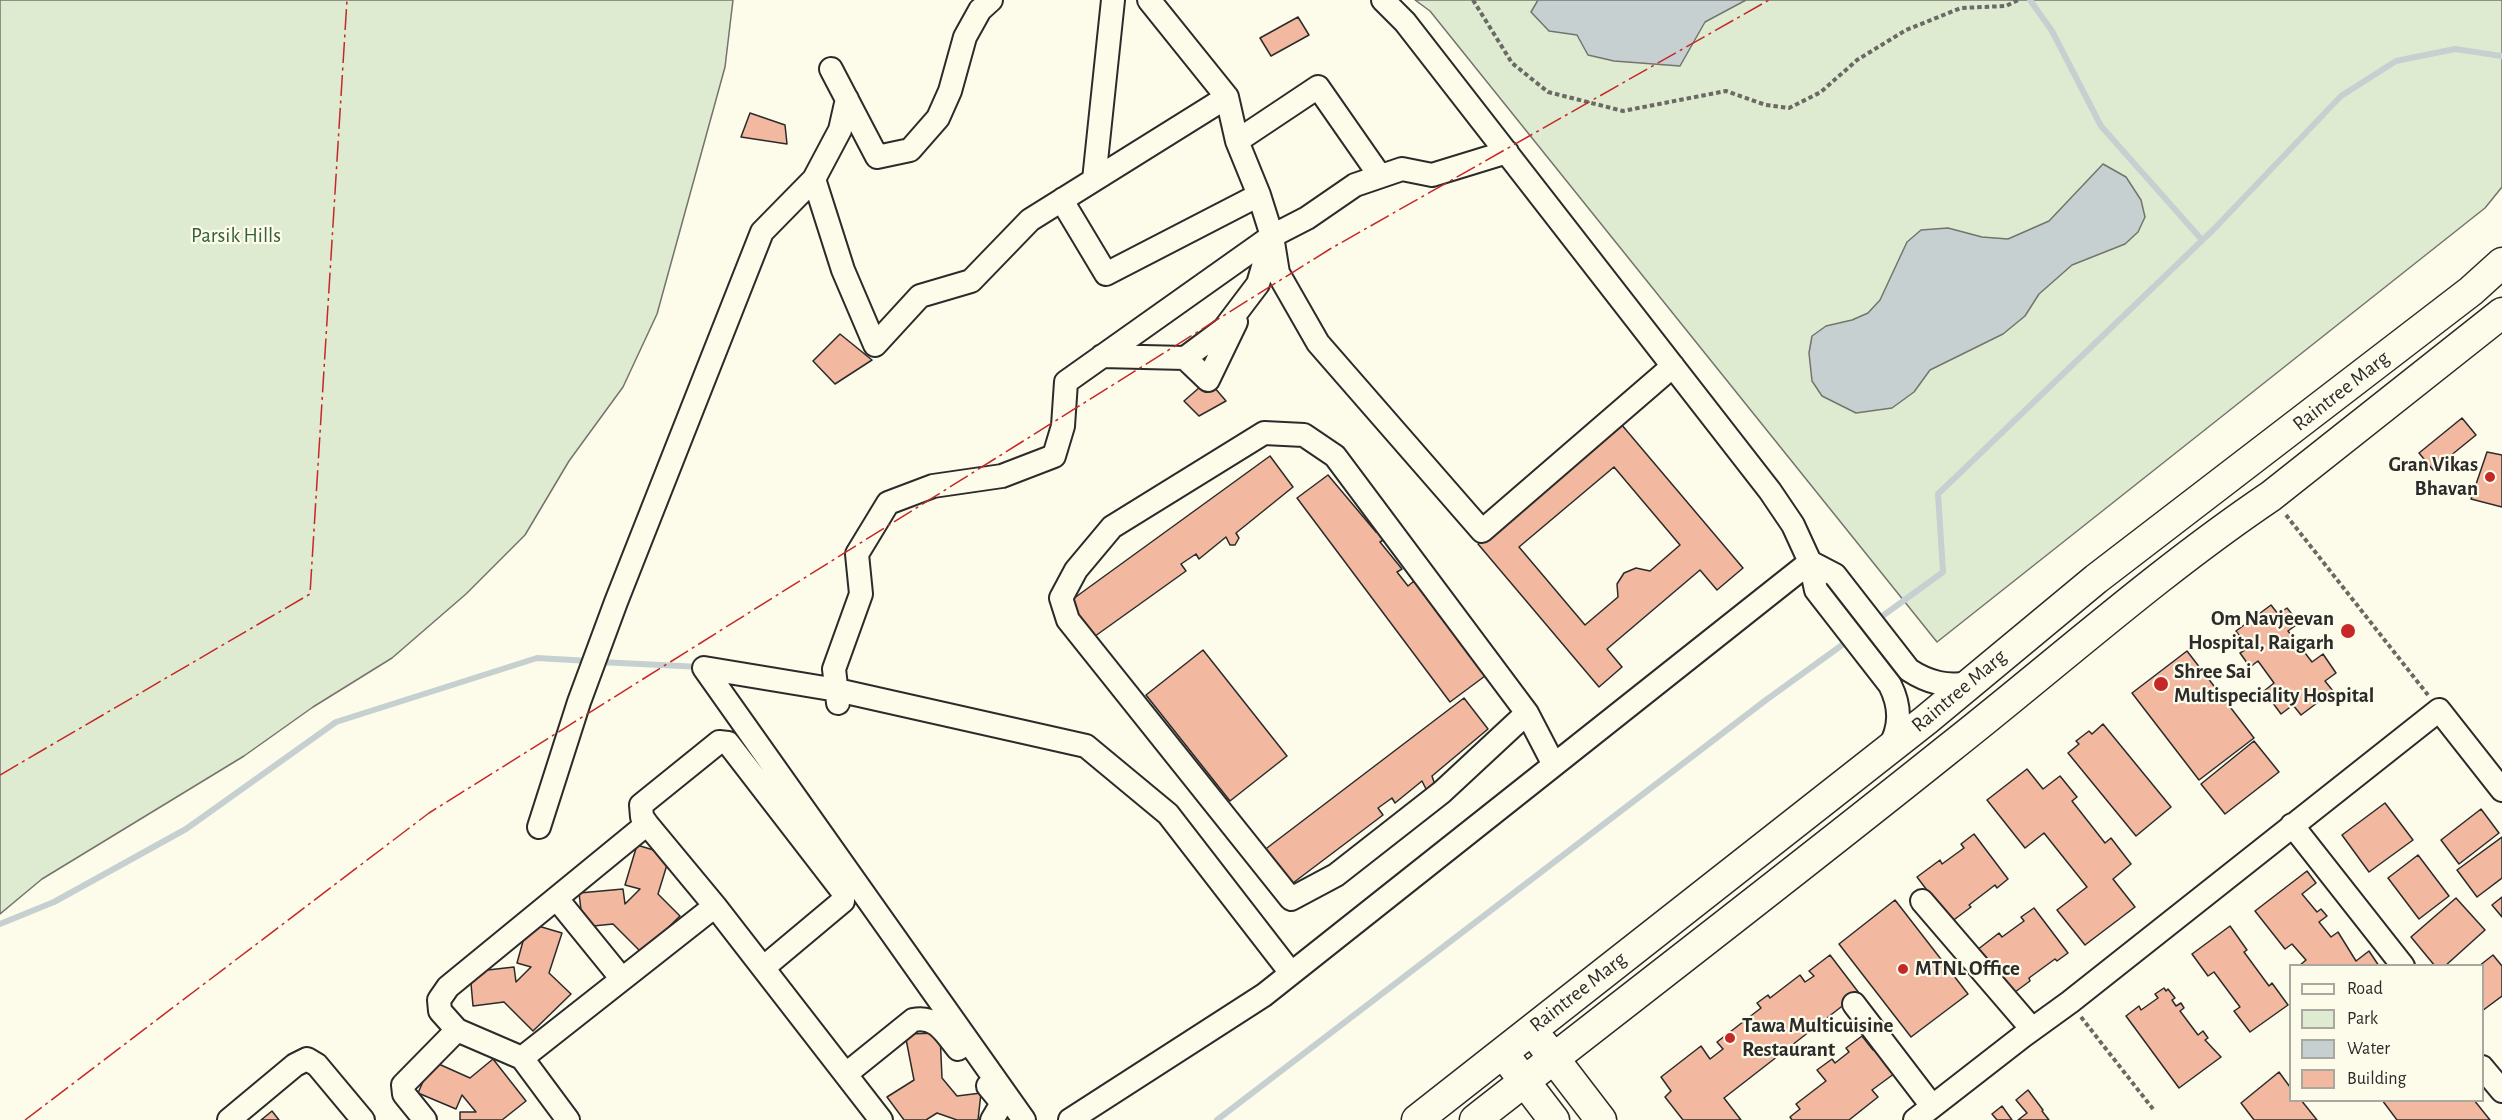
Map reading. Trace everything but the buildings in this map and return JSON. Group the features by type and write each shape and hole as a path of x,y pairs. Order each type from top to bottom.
{"main road":[{"name":"Raintree Marg","path":"1417,1120 1889,748 2096,579 2471,291 2502,263"},
{"name":"Raintree Marg","path":"1475,1120 1950,748 2119,608 2271,496 2502,313"},
{"path":"1531,1029 1601,1120"},
{"path":"1502,1052 1554,1120"}],"street":[{"path":"831,69 877,157 910,150 938,118 950,91 965,37 980,10 991,0"},
{"path":"1094,180 1113,0"},
{"path":"1149,0 1227,97 1238,141 1272,236 1278,273 1318,343 1482,531 1673,366"},
{"path":"1383,0 1405,22 1770,491 1793,525 1810,562 1816,590 1890,685 1898,706 1898,729 1889,748"},
{"path":"1238,141 1318,87 1380,176"},
{"path":"814,179 843,270 875,345 920,296 971,281 1030,220 1227,97"},
{"path":"539,827 599,648 762,232 814,179 840,130 847,99"},
{"path":"838,698 834,669 861,594 857,554 888,503 933,486 1002,476 1053,456 1064,426 1066,381 1272,236 1307,218 1355,185 1402,169 1432,175 1507,152"},
{"path":"1063,199 1066,209 1106,274 1259,195"},
{"path":"1102,356 1185,358 1224,329 1258,284 1272,236"},
{"path":"1185,358 1208,380 1248,296"},
{"path":"1527,713 1433,799 1336,875 1291,899 1068,620 1061,598 1076,570 1112,527 1264,433 1304,435 1335,456 1527,713 1554,765"},
{"path":"1810,562 1836,575 1909,670 1921,677 1946,685 1970,683"},
{"path":"1070,1120 1264,995 1810,562"},
{"path":"1024,1120 704,668 838,698 1086,746 1168,814 1299,967"},
{"path":"1854,1004 1924,1113 2070,1002 2439,710 2502,790"},
{"path":"763,968 843,901 843,892 728,743 719,742 641,805 642,817 715,906 763,968 846,1074 881,1120"},
{"path":"564,1119 522,1058 457,1030 440,1011 439,1000 448,987 647,824"},
{"path":"2292,825 2401,964"},
{"path":"558,899 622,979"},
{"path":"1922,901 2032,1029"},
{"path":"522,1058 715,906"},
{"path":"846,1074 913,1020 923,1018 935,1022 1002,1103 992,1120"},
{"path":"425,1120 404,1094 403,1085 457,1030"},
{"path":"229,1120 295,1065 308,1059 316,1065 363,1120"},
{"path":"2484,1068 2502,1091"}],"path":[{"path":"1473,0 1512,63 1548,92 1623,111 1726,91 1767,105 1789,108 1821,92 1857,60 1906,30 1961,8 2006,6 2018,0"},
{"path":"2271,496 2439,710"},
{"path":"2070,1002 2153,1109"}],"green space":[{"name":"Parsik Hills","path":"0,0 733,0 725,67 657,314 623,387 569,461 525,535 466,594 392,658 313,707 244,756 42,879 0,914"},
{"path":"1415,0 2502,0 2502,187 2485,208 1937,642 1430,11"}],"water":[{"path":"1538,0 1746,0 1705,22 1680,66 1614,61 1588,55 1577,35 1549,31 1531,12"},
{"path":"2103,164 2126,177 2141,200 2145,217 2138,232 2125,244 2072,265 2039,294 2025,316 2003,334 1930,370 1914,392 1892,408 1856,413 1822,396 1812,381 1809,353 1812,336 1826,326 1852,320 1868,313 1880,300 1907,242 1921,230 1948,228 1982,237 2008,239 2049,221"}],"waterway":[{"path":"2030,0 2052,31 2101,126 2202,240"},
{"path":"1877,620 1943,572 1938,494 2214,229 2341,96 2396,61 2455,49 2502,56"},
{"path":"1217,1120 1766,700 1849,640"},
{"path":"0,924 54,902 186,829 336,722 537,658 590,661"},
{"path":"600,662 701,667"}],"power":[{"path":"0,775 310,594 347,0"},
{"path":"25,1120 429,813 1330,249 1769,0"}],"place":[{"name":"Gran Vikas Bhavan","path":"2490,477"},
{"name":"Om Navjeevan Hospital, Raigarh","path":"2348,631"},
{"name":"Shree Sai Multispeciality Hospital","path":"2161,684"},
{"name":"MTNL Office","path":"1903,969"},
{"name":"Tawa Multicuisine Restaurant","path":"1730,1038"}]}
